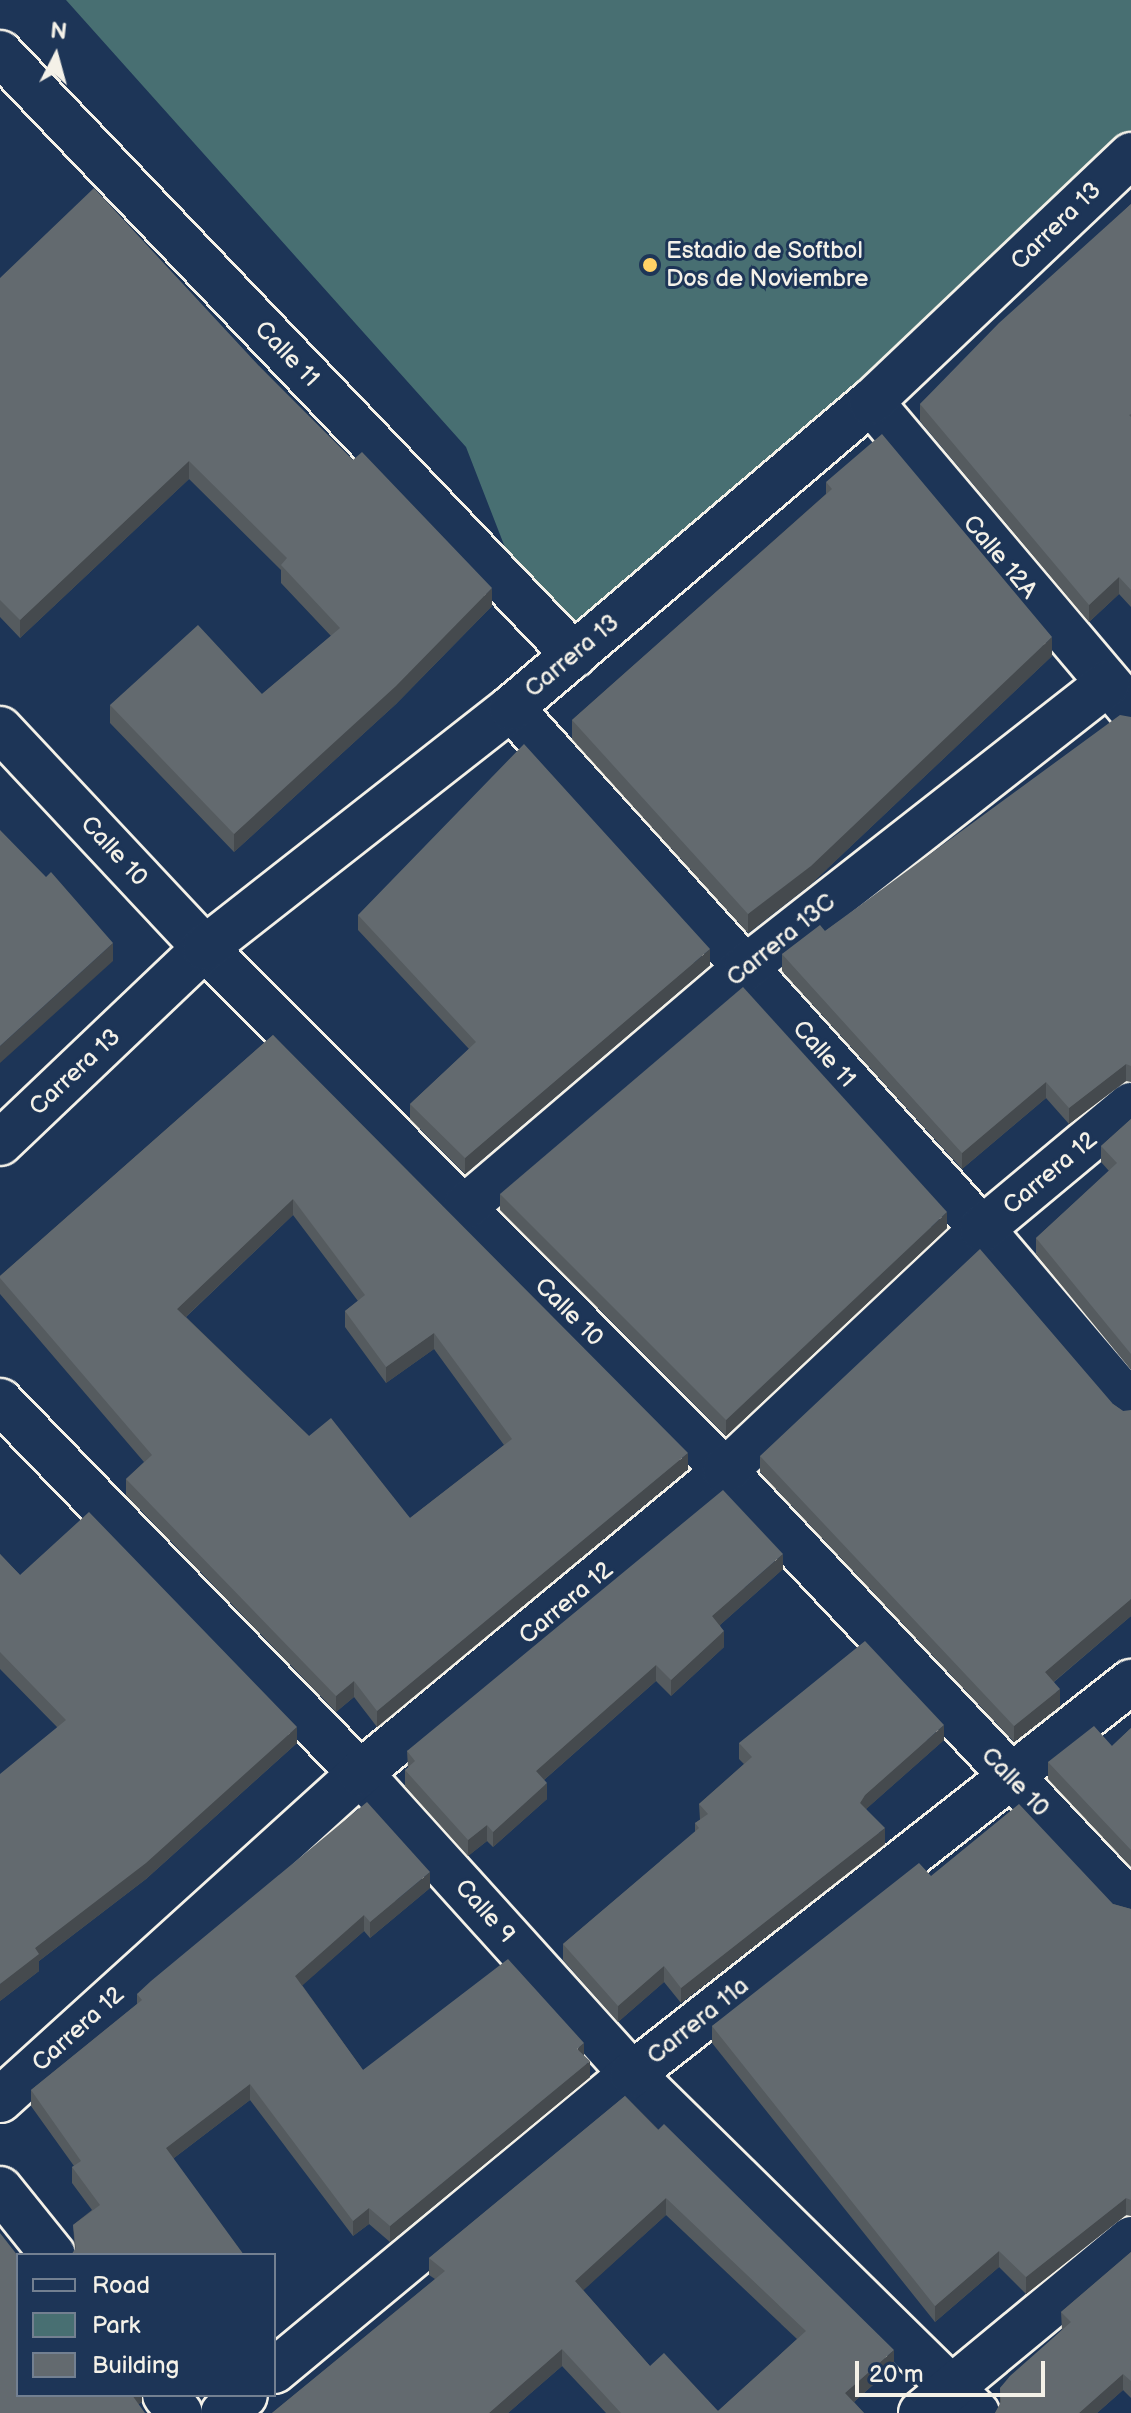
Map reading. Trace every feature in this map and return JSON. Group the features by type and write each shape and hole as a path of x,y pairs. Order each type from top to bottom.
{"street":[{"name":"Calle 11","path":"0,53 574,655"},
{"name":"Carrera 13","path":"0,1143 205,948 511,708 871,402 1131,155"},
{"name":"Calle 12A","path":"871,402 1119,697"},
{"name":"Carrera 13C","path":"465,1207 746,967 1119,697"},
{"name":"Calle 11","path":"511,708 982,1229 1131,1404"},
{"name":"Calle 10","path":"0,729 205,948 725,1471 1007,1775 1131,1903"},
{"name":"Carrera 12","path":"0,2100 360,1773 725,1471 982,1229 1131,1105"},
{"name":"Calle 9","path":"0,1401 360,1773 632,2074 950,2405"},
{"name":"Carrera 11a","path":"276,2369 632,2074 1007,1775 1131,1682"},
{"path":"0,2189 51,2253"},
{"path":"950,2405 1131,2239"},
{"path":"167,2397 180,2413"},
{"path":"223,2413 243,2397"}],"green space":[{"name":"Estadio de Softbol Dos de Noviembre","path":"66,0 1131,0 1131,139 864,392 576,629 506,550 466,447"}],"building":[{"path":"94,188 259,366 353,460 362,452 492,588 396,686 234,834 110,705 198,625 262,694 340,628 281,565 287,558 189,461 20,620 0,600 0,278"},
{"path":"1131,204 1131,590 1119,577 1089,605 920,404 999,323"},
{"path":"882,434 1052,637 811,866 748,914 572,720 832,489 826,482"},
{"path":"1120,715 1131,717 1131,1066 1126,1064 1069,1108 1046,1082 962,1153 782,954 820,925 825,931"},
{"path":"524,744 710,949 465,1158 410,1104 476,1042 358,915"},
{"path":"0,830 46,877 51,872 113,943 0,1046"},
{"path":"743,987 947,1212 726,1420 500,1194"},
{"path":"273,1035 688,1453 377,1711 354,1681 336,1696 126,1479 152,1455 0,1276","holes":["293,1199 365,1295 345,1311 386,1367 434,1333 512,1439 410,1518 331,1418 309,1436 177,1309"]},
{"path":"1131,1119 1131,1354 1036,1238 1117,1163 1101,1146"},
{"path":"980,1249 1113,1404 1123,1411 1131,1410 1131,1599 1045,1672 1060,1689 1014,1726 760,1456"},
{"path":"723,1490 783,1554 712,1616 724,1631 671,1680 656,1665 536,1771 547,1783 493,1832 487,1825 468,1840 405,1770 415,1761 407,1751"},
{"path":"89,1512 297,1727 146,1863 35,1948 39,1954 0,1984 0,1774 66,1720 0,1652 0,1554 20,1575"},
{"path":"865,1641 944,1725 865,1795 860,1803 885,1828 681,1988 664,1966 618,2006 563,1944 699,1828 695,1823 708,1814 699,1804 752,1757 739,1743"},
{"path":"1094,1726 1112,1746 1131,1728 1131,1850 1048,1762"},
{"path":"367,1802 430,1872 370,1922 364,1915 295,1976 363,2070 508,1959 584,2043 577,2049 590,2061 390,2226 369,2208 353,2221 250,2084 166,2148 243,2253 72,2253 76,2248 73,2225 100,2205 72,2167 81,2161 31,2090 142,2000 137,1994"},
{"path":"1019,1804 1113,1904 1131,1909 1131,2200 1126,2198 1026,2277 999,2251 935,2306 712,2026 919,1863 931,1876"},
{"path":"625,2096 658,2130 664,2124 894,2350 845,2393 864,2413 621,2413 562,2349 489,2413 272,2413 445,2271 429,2258","holes":["666,2198 806,2331 718,2411 664,2353 650,2366 575,2281"]},
{"path":"0,2233 16,2253 16,2397 133,2397 145,2413 0,2413"},
{"path":"1131,2252 1131,2381 1123,2374 1079,2413 995,2413 1001,2402 1000,2388 1010,2376 1071,2322 1061,2312"}],"place":[{"name":"Estadio de Softbol Dos de Noviembre","path":"650,265"}]}
